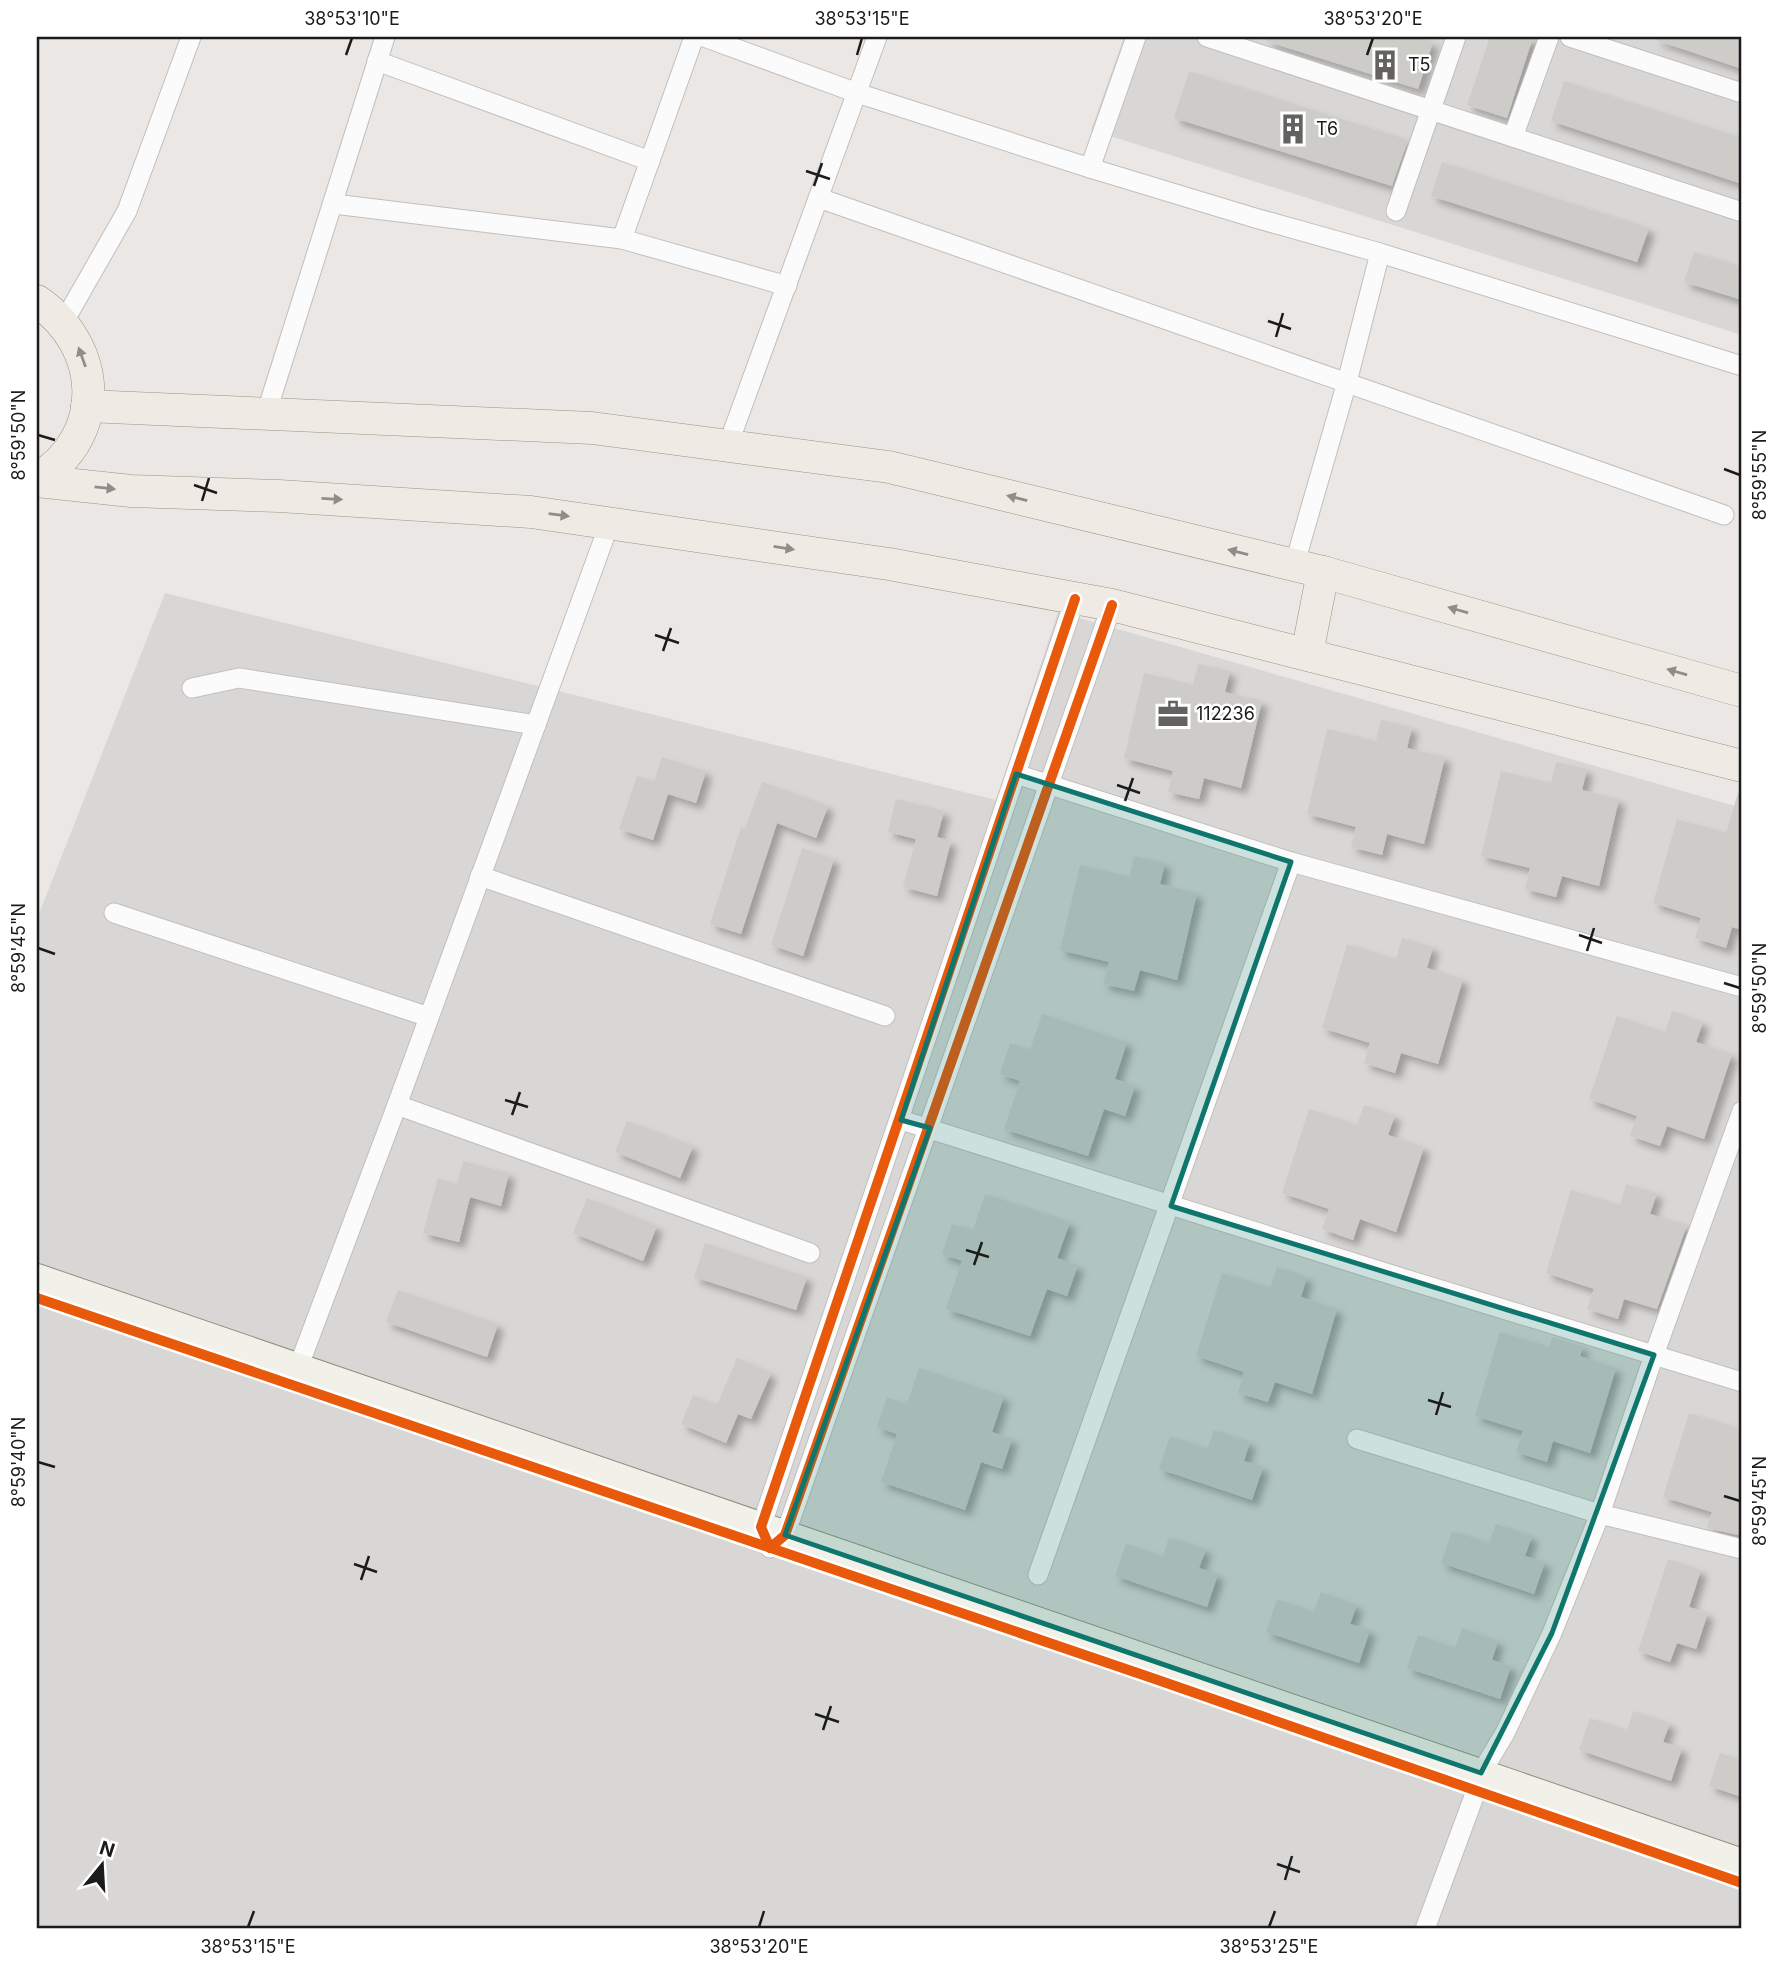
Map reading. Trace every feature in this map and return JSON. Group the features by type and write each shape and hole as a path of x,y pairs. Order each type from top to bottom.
{"main road":[{"path":"37,301 63,323 74,337 87,370 84,422 69,450 37,480"},
{"path":"87,406 592,428 889,467 1309,569 1742,691"},
{"path":"37,480 131,491 279,496 531,512 889,564 1112,605 1742,766"},
{"path":"1307,654 1309,569"}],"street":[{"path":"63,323 127,211 191,37"},
{"path":"266,414 385,37"},
{"path":"622,239 694,37"},
{"path":"704,37 857,93 1090,168 1380,253 1742,366"},
{"path":"728,445 877,37"},
{"path":"1090,168 1136,37"},
{"path":"1207,37 1742,212"},
{"path":"1396,211 1456,37"},
{"path":"1513,137 1549,37"},
{"path":"1570,37 1742,93"},
{"path":"377,61 650,161"},
{"path":"820,198 1724,515"},
{"path":"334,204 622,239 787,286"},
{"path":"1309,569 1347,382 1380,253"},
{"path":"298,1368 610,522"},
{"path":"772,1537 901,1120 1075,599"},
{"path":"772,1537 930,1128 1112,605"},
{"path":"192,688 239,678 536,725"},
{"path":"1016,774 1291,862 1742,987"},
{"path":"1038,1575 1291,862"},
{"path":"480,876 885,1016"},
{"path":"114,913 429,1017"},
{"path":"397,1105 810,1253"},
{"path":"1425,1929 1478,1782 1505,1733 1546,1646 1600,1514 1742,1111"},
{"path":"901,1120 1742,1382"},
{"path":"37,1278 1478,1782 1742,1883"},
{"path":"37,1298 772,1537"},
{"path":"1357,1439 1600,1514 1742,1549"},
{"path":"1478,1782 1742,1863"}],"highlighted area":[{"path":"1016,774 1291,862 1171,1206 1654,1355 1552,1633 1481,1773 785,1535 930,1128 901,1120"}],"shaded area":[{"path":"1124,37 1742,37 1742,335 1091,130"},
{"path":"165,593 996,800 1058,612 1742,808 1742,1929 37,1929 37,919"}],"building":[{"name":"T5","path":"1267,37 1417,37 1433,42 1418,89 1266,41"},
{"path":"1490,37 1533,37 1507,118 1467,105"},
{"path":"1656,37 1742,37 1742,69 1656,40"},
{"name":"T6","path":"1189,71 1408,140 1392,186 1174,118"},
{"path":"1564,81 1742,138 1742,184 1551,121"},
{"path":"1442,162 1649,228 1637,262 1431,196"},
{"path":"1694,252 1742,267 1742,300 1684,282"},
{"path":"1198,664 1230,671 1225,692 1262,701 1241,788 1204,778 1199,799 1168,792 1173,771 1124,758 1144,673 1193,685"},
{"path":"1381,720 1412,727 1407,748 1445,757 1424,844 1387,834 1382,855 1351,847 1356,827 1307,814 1327,729 1376,741"},
{"path":"662,757 706,771 696,803 668,794 653,840 619,829 637,776 654,781"},
{"path":"1556,762 1587,769 1582,790 1619,799 1599,886 1562,876 1556,897 1525,889 1530,868 1481,856 1501,771 1551,783"},
{"path":"762,782 828,806 816,838 777,823 741,934 710,924 741,827 745,828"},
{"path":"1738,793 1742,793 1742,930 1732,927 1726,948 1695,938 1701,918 1653,903 1677,819 1726,833"},
{"path":"896,799 944,811 937,837 951,841 937,896 903,887 916,839 888,832"},
{"path":"802,848 834,859 803,956 771,945"},
{"path":"1134,856 1165,863 1160,884 1197,893 1177,980 1140,970 1134,991 1103,984 1109,962 1060,950 1080,865 1129,877"},
{"path":"1402,938 1433,947 1427,968 1463,979 1438,1064 1401,1053 1395,1073 1364,1063 1370,1043 1322,1028 1347,944 1396,959"},
{"path":"1672,1011 1703,1022 1696,1042 1732,1054 1704,1139 1667,1126 1660,1146 1630,1136 1637,1116 1589,1099 1617,1016 1665,1032"},
{"path":"1042,1014 1127,1042 1115,1079 1135,1086 1125,1116 1104,1109 1088,1156 1004,1129 1020,1081 1000,1074 1010,1043 1030,1050"},
{"path":"1364,1105 1395,1115 1388,1135 1424,1147 1396,1232 1360,1219 1353,1240 1322,1229 1329,1209 1282,1193 1309,1109 1357,1125"},
{"path":"627,1121 693,1146 680,1178 615,1152"},
{"path":"463,1161 509,1173 501,1206 470,1197 459,1242 423,1233 438,1178 457,1184"},
{"path":"1626,1184 1657,1193 1650,1214 1687,1225 1657,1309 1624,1299 1618,1319 1587,1309 1594,1289 1546,1273 1571,1190 1620,1205"},
{"path":"985,1194 1070,1222 1057,1258 1078,1265 1067,1296 1047,1289 1030,1336 946,1309 962,1261 942,1254 952,1224 973,1230"},
{"path":"587,1198 657,1226 643,1261 573,1233"},
{"path":"705,1243 807,1277 796,1310 694,1277"},
{"path":"1277,1267 1307,1277 1301,1297 1337,1309 1312,1394 1275,1382 1268,1402 1238,1393 1244,1372 1196,1356 1222,1273 1270,1288"},
{"path":"398,1290 498,1324 487,1357 386,1322"},
{"path":"1500,1332 1549,1347 1552,1337 1583,1346 1580,1356 1616,1368 1590,1453 1553,1441 1547,1462 1516,1452 1523,1431 1475,1416"},
{"path":"737,1358 771,1373 751,1419 738,1414 726,1443 681,1424 693,1395 717,1405"},
{"path":"919,1368 1004,1396 992,1432 1012,1439 1002,1469 981,1462 965,1510 881,1482 897,1434 877,1427 887,1397 907,1404"},
{"path":"1689,1413 1742,1429 1742,1522 1738,1535 1707,1528 1712,1512 1663,1497"},
{"path":"1214,1430 1250,1442 1244,1461 1263,1467 1252,1500 1159,1469 1170,1436 1207,1449"},
{"path":"1496,1524 1532,1536 1525,1556 1545,1562 1534,1594 1441,1563 1452,1531 1489,1543"},
{"path":"1169,1537 1206,1549 1199,1568 1218,1574 1207,1607 1115,1576 1126,1544 1163,1556"},
{"path":"1668,1559 1701,1570 1689,1607 1708,1613 1696,1649 1677,1643 1670,1662 1638,1651"},
{"path":"1321,1592 1357,1605 1350,1624 1370,1630 1359,1663 1266,1632 1277,1599 1314,1612"},
{"path":"1462,1628 1498,1641 1492,1660 1511,1666 1500,1699 1407,1668 1418,1635 1455,1648"},
{"path":"1633,1711 1670,1723 1663,1742 1682,1748 1671,1781 1579,1750 1590,1718 1627,1730"},
{"path":"1720,1753 1742,1760 1742,1797 1709,1786"}],"cycle path":[{"path":"1075,599 761,1527 770,1548 785,1535 1112,605"},
{"path":"37,1298 1155,1679 1742,1883"}],"place":[{"name":"T5","path":"1385,65"},
{"name":"T6","path":"1293,129"},
{"name":"112236","path":"1173,714"}]}
